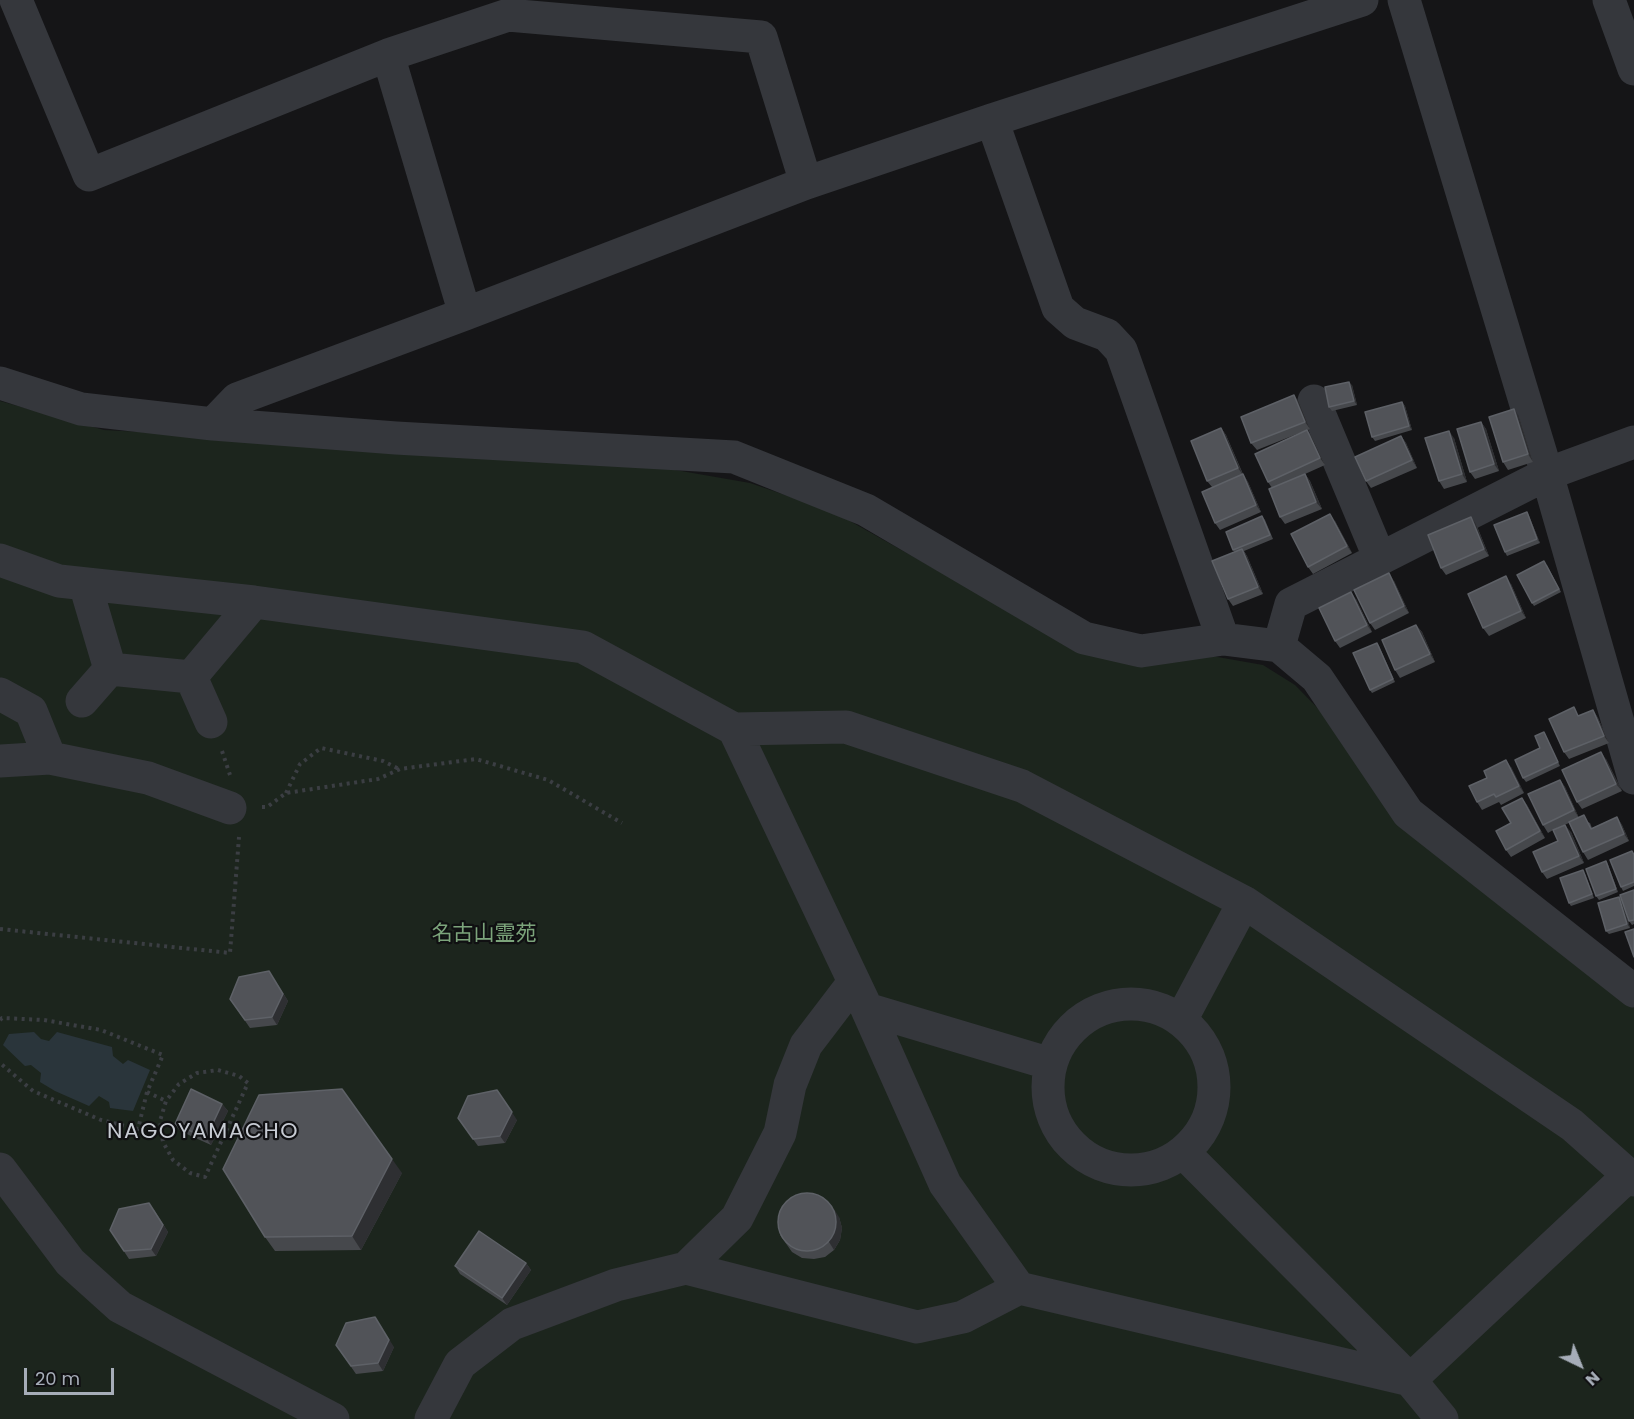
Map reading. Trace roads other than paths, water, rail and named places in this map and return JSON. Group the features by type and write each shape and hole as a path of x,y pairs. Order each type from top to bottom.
{"street":[{"path":"16,0 89,175 388,54 508,15 626,13 761,37 806,183"},
{"path":"213,424 237,399 806,183 1362,0"},
{"path":"1404,0 1547,474 1634,778"},
{"path":"1609,0 1634,69"},
{"path":"388,54 465,314"},
{"path":"992,120 1058,308 1076,323 1107,335 1121,350 1223,639"},
{"path":"0,383 81,410 213,424 734,457 866,510 1084,638 1141,651 1223,639 1279,646 1317,678 1408,813 1634,991"},
{"path":"1314,401 1380,559"},
{"path":"1279,646 1291,604 1547,474 1634,442"},
{"path":"0,560 59,581 254,602 583,647 734,729 846,727 1022,786 1244,902 1572,1125 1631,1177 1410,1380"},
{"path":"85,584 110,669"},
{"path":"191,677 254,602"},
{"path":"110,669 191,677"},
{"path":"82,701 110,669"},
{"path":"191,677 212,722"},
{"path":"0,694 31,711 50,758"},
{"path":"734,729 860,996 945,1184 1019,1288"},
{"path":"0,762 50,758 148,778 236,808"},
{"path":"1181,1020 1244,902"},
{"path":"860,996 1051,1064"},
{"path":"686,1268 737,1218 780,1133 790,1085 806,1045 860,996"},
{"path":"1131,1004 1157,1008 1181,1020 1198,1038 1210,1060 1214,1085 1211,1111 1200,1134 1183,1152 1160,1165 1134,1170 1108,1167 1084,1157 1065,1139 1052,1116 1047,1090 1051,1064 1062,1040 1081,1021 1104,1008 1131,1004"},
{"path":"1183,1152 1410,1380 1443,1419"},
{"path":"0,1169 69,1262 120,1307 333,1419"},
{"path":"431,1419 460,1364 512,1324 616,1285 686,1268 917,1327 963,1317 1019,1288 1410,1380"}],"district":[{"name":"NAGOYAMACHO","path":"203,1132"}],"park label":[{"name":"名古山霊苑","path":"484,935"}]}
